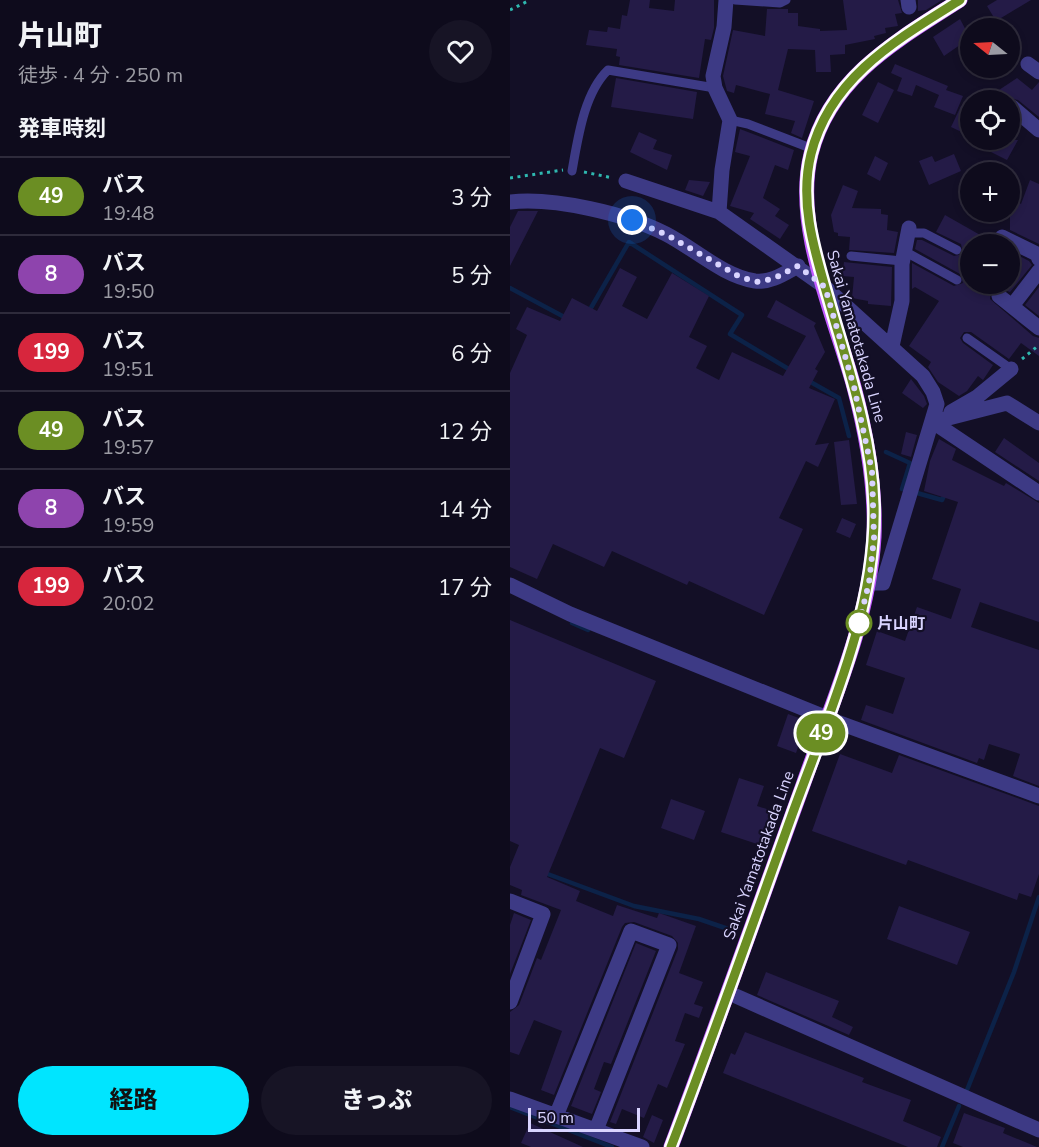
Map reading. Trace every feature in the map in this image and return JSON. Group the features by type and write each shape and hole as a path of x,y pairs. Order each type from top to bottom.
{"main road":[{"name":"Sakai Yamatotakada Line","path":"671,1147 729,993 827,718 861,619 869,583 874,538 872,471 854,387 825,287 808,217 807,185 813,149 831,104 850,78 879,54 960,0"}],"street":[{"path":"718,212 730,120 715,88 713,76 724,27 726,0"},
{"path":"1020,114 1039,130"},
{"path":"626,181 718,212 798,266 892,346 923,376 933,392 937,404 933,422 883,583 869,583"},
{"path":"510,201 574,206 620,216 667,235 740,277 758,282 775,278 798,266"},
{"path":"892,346 902,301 903,256 908,230"},
{"path":"1020,246 1037,254 1039,259"},
{"path":"1012,306 1039,271"},
{"path":"999,296 1039,328"},
{"path":"933,422 977,398 1011,369"},
{"path":"933,422 1007,403 1039,423"},
{"path":"933,422 1039,492"},
{"path":"510,585 570,614 827,718 1039,796"},
{"path":"510,901 543,914 510,1002"},
{"path":"556,1116 631,931 669,945 596,1130"},
{"path":"729,993 1039,1130"},
{"path":"510,1099 642,1147"}],"lane":[{"path":"735,0 780,3 786,0"},
{"path":"572,171 578,138 597,80 608,70 715,88"},
{"path":"730,120 748,124 813,149"},
{"path":"908,230 924,233 957,250"},
{"path":"851,256 903,256 957,280"},
{"path":"968,338 1011,369"}],"path":[{"path":"510,9 530,0"},
{"path":"1011,369 1039,345"}],"building":[{"path":"630,0 650,0 649,8 674,11 675,0 714,0 714,28 711,40 705,39 699,78 619,65 620,57 616,56 617,49 586,45 589,30 607,32 608,27 620,29 622,15 627,16"},
{"path":"843,0 898,0 902,13 895,14 898,26 885,28 886,33 874,36 875,39 845,45 845,54 830,55 831,72 816,72 815,50 788,49 778,90 814,101 802,138 791,133 795,121 765,114 770,94 736,85 734,93 727,91 723,76 733,30 765,36 767,9 788,9 788,13 798,13 798,26 820,29 820,31 847,30"},
{"path":"918,0 942,0 926,10 918,11"},
{"path":"997,0 1031,0 1001,18 994,18 987,6"},
{"path":"960,19 960,45 944,56 933,37"},
{"path":"895,64 948,86 946,90 960,95 960,103 955,115 934,107 939,95 916,85 912,96 897,91 902,78 891,73"},
{"path":"616,78 697,92 693,119 611,107"},
{"path":"1017,78 1032,90 1039,82 1039,117 1020,102 1020,90 999,90"},
{"path":"878,82 894,90 878,123 862,115"},
{"path":"960,108 960,131 951,127"},
{"path":"740,129 794,150 788,170 775,165 763,198 780,209 775,216 789,225 780,239 750,219 754,213 730,206 750,156 735,152"},
{"path":"639,132 657,140 653,149 672,155 667,170 630,152"},
{"path":"987,150 1012,150 1007,160"},
{"path":"954,154 960,171 929,185 919,161 932,156 935,162"},
{"path":"875,156 888,163 880,181 867,174"},
{"path":"689,180 710,182 703,196 685,190"},
{"path":"1030,180 1039,184 1039,244 1010,230 1010,222 1020,222 1021,204"},
{"path":"843,185 858,191 852,208 881,209 881,214 888,215 887,230 898,232 894,253 849,250 850,237 838,236 838,233 834,232 831,215"},
{"path":"518,211 538,211 510,266 510,227"},
{"path":"945,215 978,234 960,234 960,244 936,232"},
{"path":"917,240 922,240 954,256 960,255 960,274 915,249"},
{"path":"1020,256 1032,265 1020,280"},
{"path":"844,262 892,267 891,306 868,304 868,301 852,298 854,277 842,276"},
{"path":"912,263 954,286 960,284 960,294 991,294 990,299 1033,336 1039,338 1039,356 1021,343 1009,359 971,332 964,332 960,338 963,343 993,365 983,380 978,376 967,391 959,396 938,382 928,367 931,362 909,346 939,301 915,287 912,289"},
{"path":"620,268 637,277 622,306 647,319 672,273 709,296 689,337 707,346 696,368 719,380 732,352 783,376 806,336 767,317 776,300 816,323 814,326 825,352 815,369 818,371 809,388 835,399 815,445 829,443 818,467 806,461 779,518 803,529 764,615 689,581 687,585 612,551 604,567 553,544 537,579 510,567 510,373 527,335 516,329 527,307 560,321 572,298 597,311"},
{"path":"1039,287 1039,316 1025,305"},
{"path":"911,379 924,396 927,404 923,408 902,393"},
{"path":"906,432 917,435 911,457 901,454"},
{"path":"1004,438 1039,463 1039,481 995,452"},
{"path":"939,439 956,449 952,460 1004,486 1006,483 1039,503 1039,622 980,602 971,627 1039,650 1039,786 1013,776 1020,754 989,744 984,760 979,758 977,763 861,720 866,705 893,714 905,678 866,665 877,631 905,641 917,607 951,619 961,589 932,579 958,502 924,491 930,461"},
{"path":"849,440 857,504 841,505 834,442"},
{"path":"842,518 856,524 850,538 836,532"},
{"path":"510,620 656,681 624,758 600,748 547,877 580,891 576,901 613,916 617,905 657,918 659,913 696,926 679,973 703,982 694,1004 703,1007 699,1018 685,1013 675,1041 685,1044 667,1088 658,1084 644,1118 622,1109 616,1124 610,1122 678,949 678,943 672,936 634,922 625,923 622,927 554,1095 541,1090 562,1031 534,1020 519,1055 510,1052 510,1012 519,1005 537,958 541,960 561,910 521,895 522,890 510,885 510,867 519,845 510,841"},
{"path":"788,714 807,721 796,753 777,746"},
{"path":"840,754 892,773 899,755 1039,806 1039,874 1031,897 1019,893 1017,900 908,860 906,865 812,831"},
{"path":"739,778 764,786 757,806 773,811 763,846 721,832"},
{"path":"671,799 705,811 694,840 661,828"},
{"path":"899,906 970,932 957,965 887,939"},
{"path":"514,913 531,920 510,974 510,925"},
{"path":"636,943 656,951 611,1064 604,1062 594,1089 601,1092 592,1114 571,1106"},
{"path":"766,972 839,1001 832,1017 853,1027 849,1035 757,995"},
{"path":"745,1032 864,1078 862,1082 911,1100 903,1121 941,1137 937,1147 908,1147 723,1073 731,1053 735,1055"},
{"path":"964,1113 1005,1128 1003,1133 1037,1147 963,1147 953,1143"},
{"path":"652,1115 663,1120 654,1143 643,1137"},
{"path":"530,1123 583,1147 531,1147 521,1143"}],"waterway":[{"path":"588,313 629,242 742,315 730,334 792,371"},
{"path":"510,288 568,319"},
{"path":"807,380 839,398 849,436"},
{"path":"886,452 910,463 902,489"},
{"path":"917,493 942,500 945,494"},
{"path":"572,623 588,630"},
{"path":"545,873 634,906 699,919 734,931"},
{"path":"967,1090 1014,972 1039,897"},
{"path":"942,1147 959,1106"},
{"path":"510,1107 612,1147"}],"bus line":[{"name":"49","path":"671,1147 729,993 827,718 861,619 869,583 874,538 872,471 854,387 814,249 808,217 807,185 811,154 831,104 850,78 879,54 960,0"}],"place":[{"name":"片山町","path":"859,623"}],"route":[{"path":"632,220 667,235 740,277 758,282 775,278 798,266 825,287 854,387 872,471 874,538 869,583 859,623"}]}
